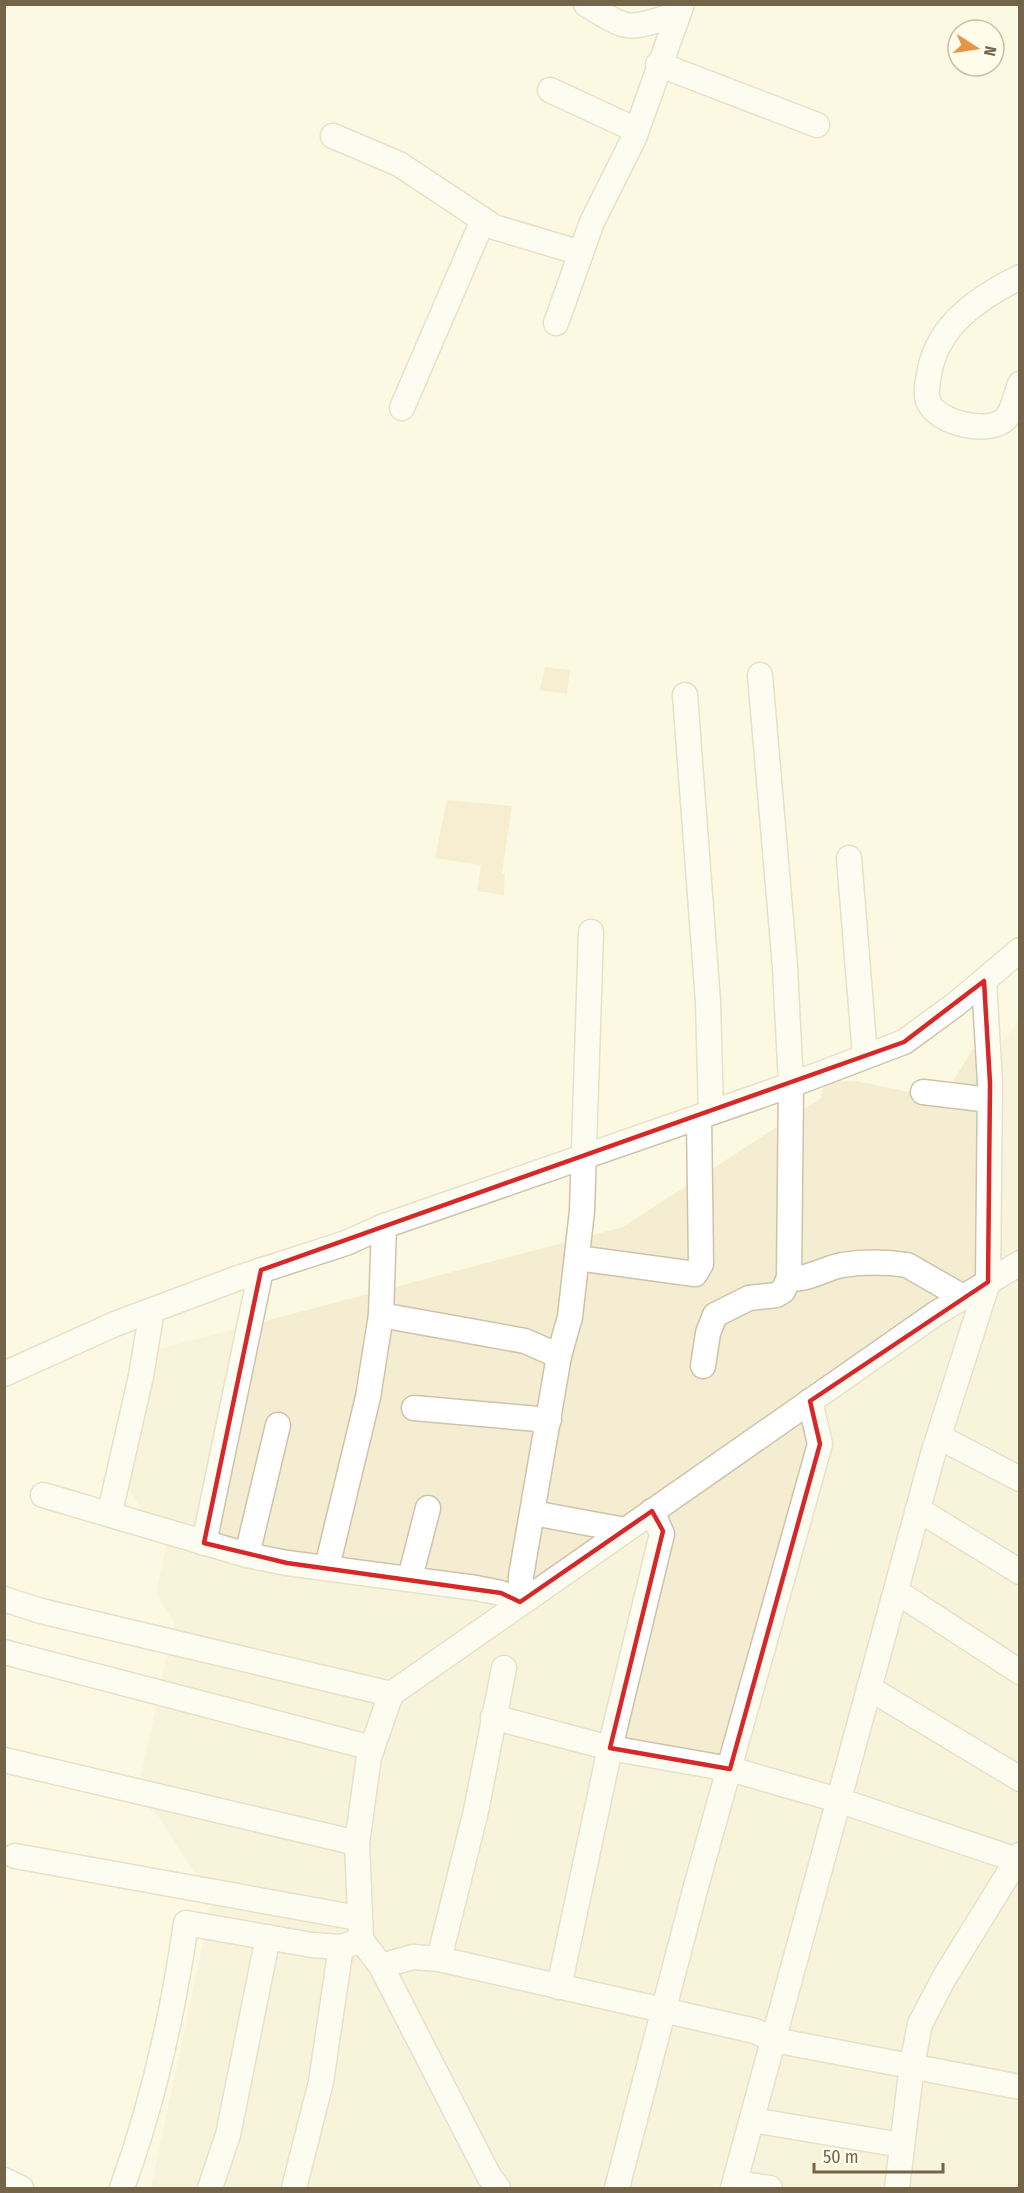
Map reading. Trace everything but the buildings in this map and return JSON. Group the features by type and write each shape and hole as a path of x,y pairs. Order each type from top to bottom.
{"street":[{"path":"586,4 619,25 627,27 680,9"},
{"path":"556,323 592,222 636,130 658,64 680,9"},
{"path":"658,64 817,125"},
{"path":"550,90 636,130"},
{"path":"333,136 399,164 494,227 581,254"},
{"path":"402,408 483,220"},
{"path":"1020,276 971,306 946,330 933,356 927,397 937,413 953,420 978,426 997,426 1007,417 1020,384"},
{"path":"703,1366 708,1332 715,1315 749,1298 776,1295 783,1291 789,1278 791,1085 785,967 760,675"},
{"path":"578,1258 695,1274 701,1264 708,1002 685,695"},
{"path":"849,858 865,1056"},
{"path":"520,1602 521,1576 559,1356 570,1317 578,1258 582,1211 591,932"},
{"path":"4,1374 152,1310 261,1270 346,1243 384,1226 791,1085 904,1042 984,981 1020,950"},
{"path":"770,2188 734,2186 939,1437 988,1282 990,1100 984,981"},
{"path":"923,1092 990,1100"},
{"path":"327,1567 368,1397 381,1315 384,1226"},
{"path":"789,1278 798,1281 816,1272 843,1265 897,1263 907,1265 963,1297"},
{"path":"294,2188 353,1935 357,1843 372,1748 391,1694 810,1401 963,1297 1020,1263"},
{"path":"204,1543 261,1270"},
{"path":"110,1512 141,1376 152,1310"},
{"path":"381,1315 525,1341 559,1356"},
{"path":"617,2188 663,2010 820,1444 810,1401"},
{"path":"414,1408 549,1420"},
{"path":"247,1555 278,1425"},
{"path":"939,1437 1020,1479"},
{"path":"43,1494 110,1512 247,1555 501,1593 520,1602"},
{"path":"410,1578 428,1508"},
{"path":"919,1510 1020,1572"},
{"path":"559,1987 610,1748 662,1534 652,1511"},
{"path":"533,1513 625,1530"},
{"path":"897,1592 1020,1672"},
{"path":"4,1599 41,1611 391,1694"},
{"path":"4,1652 372,1748"},
{"path":"439,1959 476,1811 504,1668"},
{"path":"869,1688 1020,1779"},
{"path":"493,1717 610,1748 730,1769 838,1800 1019,1858 944,1978 920,2024 912,2065 897,2188"},
{"path":"4,1760 357,1843"},
{"path":"15,1856 353,1935 381,1966 489,2176 498,2188"},
{"path":"122,2188 147,2112 164,2047 186,1923 268,1937 353,1935"},
{"path":"210,2188 228,2135 268,1937"},
{"path":"381,1966 412,1957 439,1959 755,2031 774,2040 912,2065 1020,2088"},
{"path":"752,2120 901,2145"},
{"path":"4,2180 21,2188"}],"highlighted area":[{"path":"984,981 990,1083 988,1282 810,1401 820,1444 730,1769 610,1748 663,1531 652,1511 520,1602 501,1593 287,1563 204,1543 261,1270 904,1042"}],"shaded area":[{"path":"1019,1020 1019,2188 151,2188 212,1900 139,1786 174,1622 156,1594 166,1547 129,1490 159,1349 623,1227 821,1098 825,1080 856,1081 914,1093 952,1083 972,1050 1005,1039"}]}
